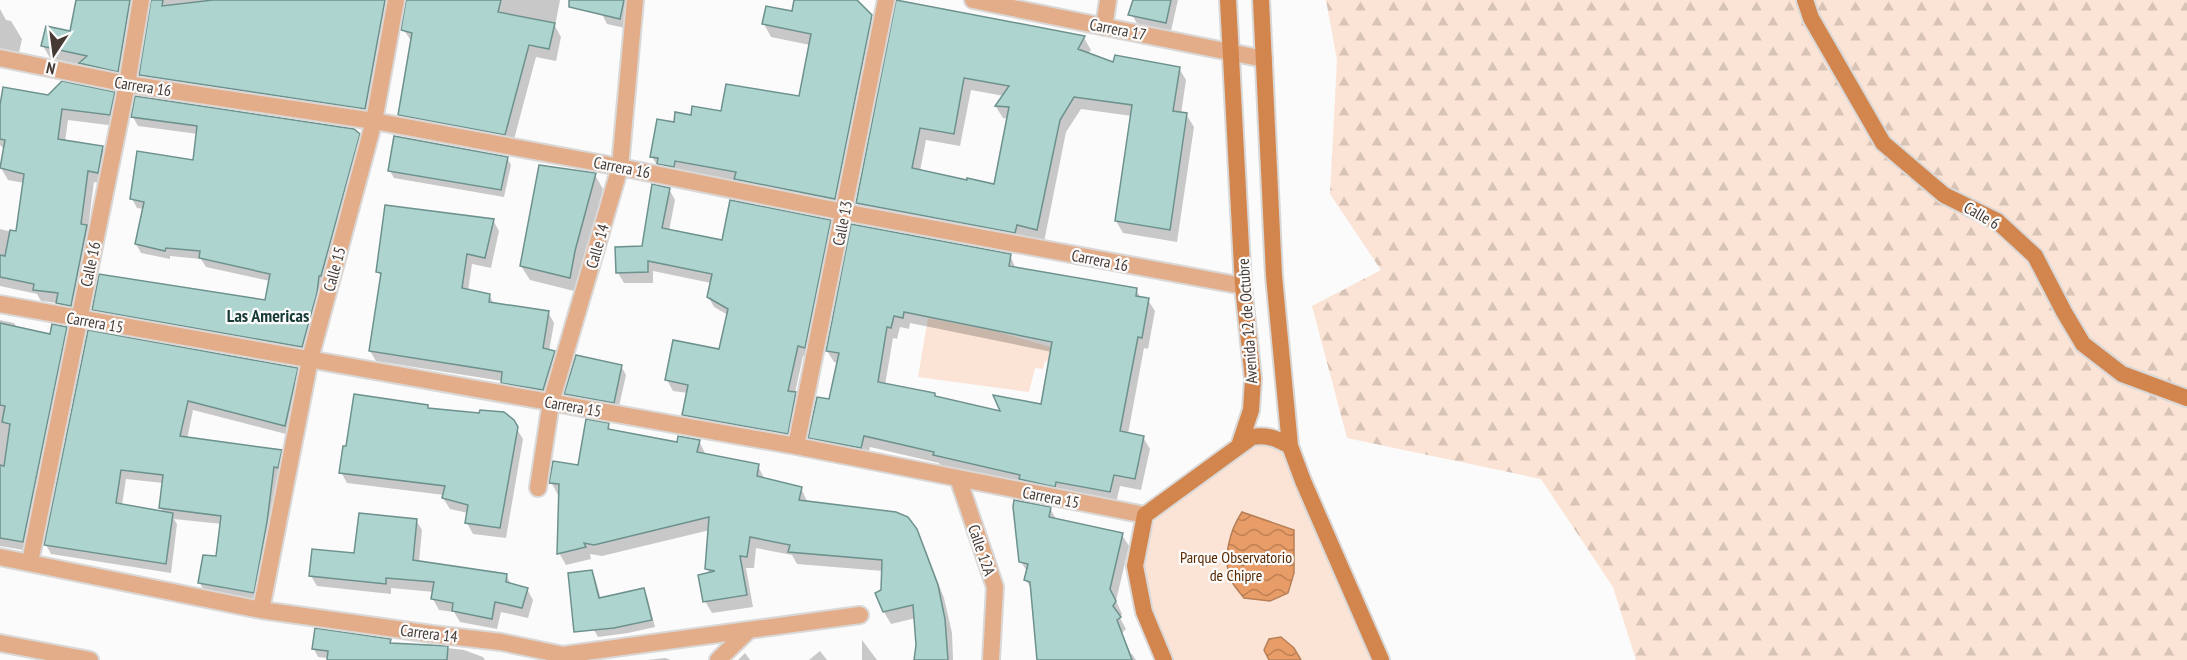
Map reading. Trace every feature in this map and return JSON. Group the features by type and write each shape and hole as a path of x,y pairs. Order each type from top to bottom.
{"main road":[{"name":"Avenida 12 de Octubre","path":"1228,0 1243,286 1253,379 1251,410 1239,446"},
{"name":"Avenida 12 de Octubre","path":"1262,0 1274,276 1290,446 1381,660"},
{"name":"Calle 6","path":"1805,0 1810,18 1883,143 1944,195 1996,221 2035,256 2064,312 2084,344 2122,374 2187,398"},
{"path":"1164,660 1144,612 1135,566 1145,515 1252,437 1260,435 1274,437 1290,446"}],"street":[{"name":"Calle 16","path":"30,562 127,84 141,0"},
{"name":"Calle 15","path":"261,610 310,359 374,121 396,0"},
{"name":"Calle 14","path":"538,488 551,402 620,167 635,0"},
{"name":"Calle 13","path":"796,446 886,0"},
{"name":"Carrera 17","path":"973,0 1264,59"},
{"path":"1104,27 1108,0"},
{"name":"Carrera 16","path":"0,58 127,84 374,121 1243,286"},
{"name":"Carrera 15","path":"0,304 796,446 1145,515"},
{"name":"Calle 12A","path":"958,478 995,587 991,660"},
{"name":"Carrera 14","path":"0,557 261,610 501,642 563,655 860,615"},
{"path":"718,660 748,631"},
{"path":"0,643 90,660"},
{"path":"546,660 563,655"}],"green space":[{"path":"1326,0 2187,0 2187,660 1636,660 1613,587 1541,479 1347,438 1312,306 1381,270 1330,194 1337,60"},
{"path":"928,318 995,331 1054,348 1051,362 1045,361 1043,369 1035,368 1029,392 918,377"},
{"name":"Parque Observatorio de Chipre","path":"1260,435 1290,446 1381,660 1164,660 1135,566 1145,515"}],"water":[{"path":"1242,512 1294,530 1294,573 1288,593 1270,601 1244,598 1232,582 1229,573 1228,546"},
{"path":"1281,637 1294,648 1301,660 1269,660 1264,650 1269,639"}],"building":[{"path":"76,0 130,0 118,72 79,63 87,56 41,46 46,26 70,31"},
{"path":"151,0 163,0 162,6 213,0 385,0 365,109 139,75"},
{"path":"406,0 501,0 498,12 555,23 549,49 529,45 505,135 398,115 412,33 401,30"},
{"path":"569,0 624,0 620,19 569,7"},
{"path":"794,0 857,0 872,15 835,199 734,179 736,172 675,161 674,167 657,164 658,158 650,157 657,119 674,122 675,112 691,115 692,106 721,111 726,84 799,96 811,34 762,24 766,6 792,11"},
{"path":"896,0 1085,36 1078,49 1113,62 1115,55 1180,67 1173,111 1187,113 1170,230 1115,221 1132,105 1074,97 1060,120 1037,230 1017,225 1015,233 856,203","holes":["964,78 1009,86 995,106 1009,107 994,184 912,168 920,128 954,134"]},
{"path":"1133,0 1171,0 1166,23 1128,15"},
{"path":"62,81 115,92 110,115 62,109 58,139 103,146 98,173 88,171 81,224 87,225 71,306 56,303 58,293 33,290 34,284 0,277 0,255 5,256 10,230 16,231 24,174 0,168 5,140 0,139 0,105 3,87 48,95"},
{"path":"135,96 354,129 360,134 321,276 319,276 317,293 302,347 92,310 99,274 265,300 270,274 199,258 200,251 166,248 165,251 135,244 144,202 130,199 137,151 193,160 197,126 131,117"},
{"path":"394,136 508,157 501,190 388,171"},
{"path":"539,165 596,173 570,278 520,266"},
{"path":"652,184 670,188 662,228 722,240 730,200 831,220 805,348 798,346 788,391 796,392 788,434 682,415 688,385 665,380 673,340 719,349 728,309 707,297 712,274 648,261 648,272 616,273 615,247 642,246"},
{"path":"385,205 494,219 485,258 467,254 462,288 490,294 489,302 549,311 543,348 555,351 543,390 501,383 502,372 369,351 381,273 376,272"},
{"path":"851,224 1011,254 1009,266 1137,288 1136,296 1149,298 1142,338 1138,337 1120,431 1144,436 1135,479 1114,475 1110,492 1056,482 1055,487 1019,479 1020,475 933,455 934,452 864,436 861,448 808,438 817,397 829,399 839,353 826,351","holes":["904,312 1052,342 1041,404 993,395 1000,411 935,396 935,393 878,382 887,327 891,328 894,316 903,318"]},
{"path":"0,323 50,334 52,324 67,327 23,542 0,538 0,465 4,466 10,424 2,422 5,406 0,405"},
{"path":"88,330 298,368 285,426 188,401 180,436 282,450 278,468 274,467 254,593 198,583 203,555 216,556 221,516 159,508 163,475 121,470 116,503 173,513 166,564 44,545"},
{"path":"576,355 622,365 614,403 564,394"},
{"path":"354,394 428,405 428,408 479,413 480,410 504,412 514,420 518,427 500,528 465,523 468,505 442,498 445,486 339,473 343,446 346,446"},
{"path":"586,419 609,423 608,429 677,442 678,436 700,440 697,452 759,464 757,476 802,487 799,500 896,512 908,517 917,529 938,585 945,619 948,660 914,660 916,645 913,605 883,612 875,593 881,590 882,560 788,552 790,545 750,537 747,557 740,556 747,595 703,602 698,575 715,571 705,569 709,517 594,545 584,543 586,547 557,554 559,484 549,483 553,461 578,465"},
{"path":"1014,500 1051,507 1049,517 1123,533 1110,589 1116,601 1113,606 1121,617 1117,620 1132,660 1037,660 1030,582 1024,580 1028,564 1019,562"},
{"path":"359,513 417,519 413,560 507,574 506,582 528,588 522,608 495,602 492,619 452,611 453,603 431,599 434,582 386,578 386,584 309,576 312,549 354,553"},
{"path":"592,570 599,598 644,588 652,620 614,628 574,632 568,573"},
{"path":"315,628 391,639 390,643 448,646 447,660 327,660 328,651 312,649"}],"district":[{"name":"Las Americas","path":"268,316"}]}
